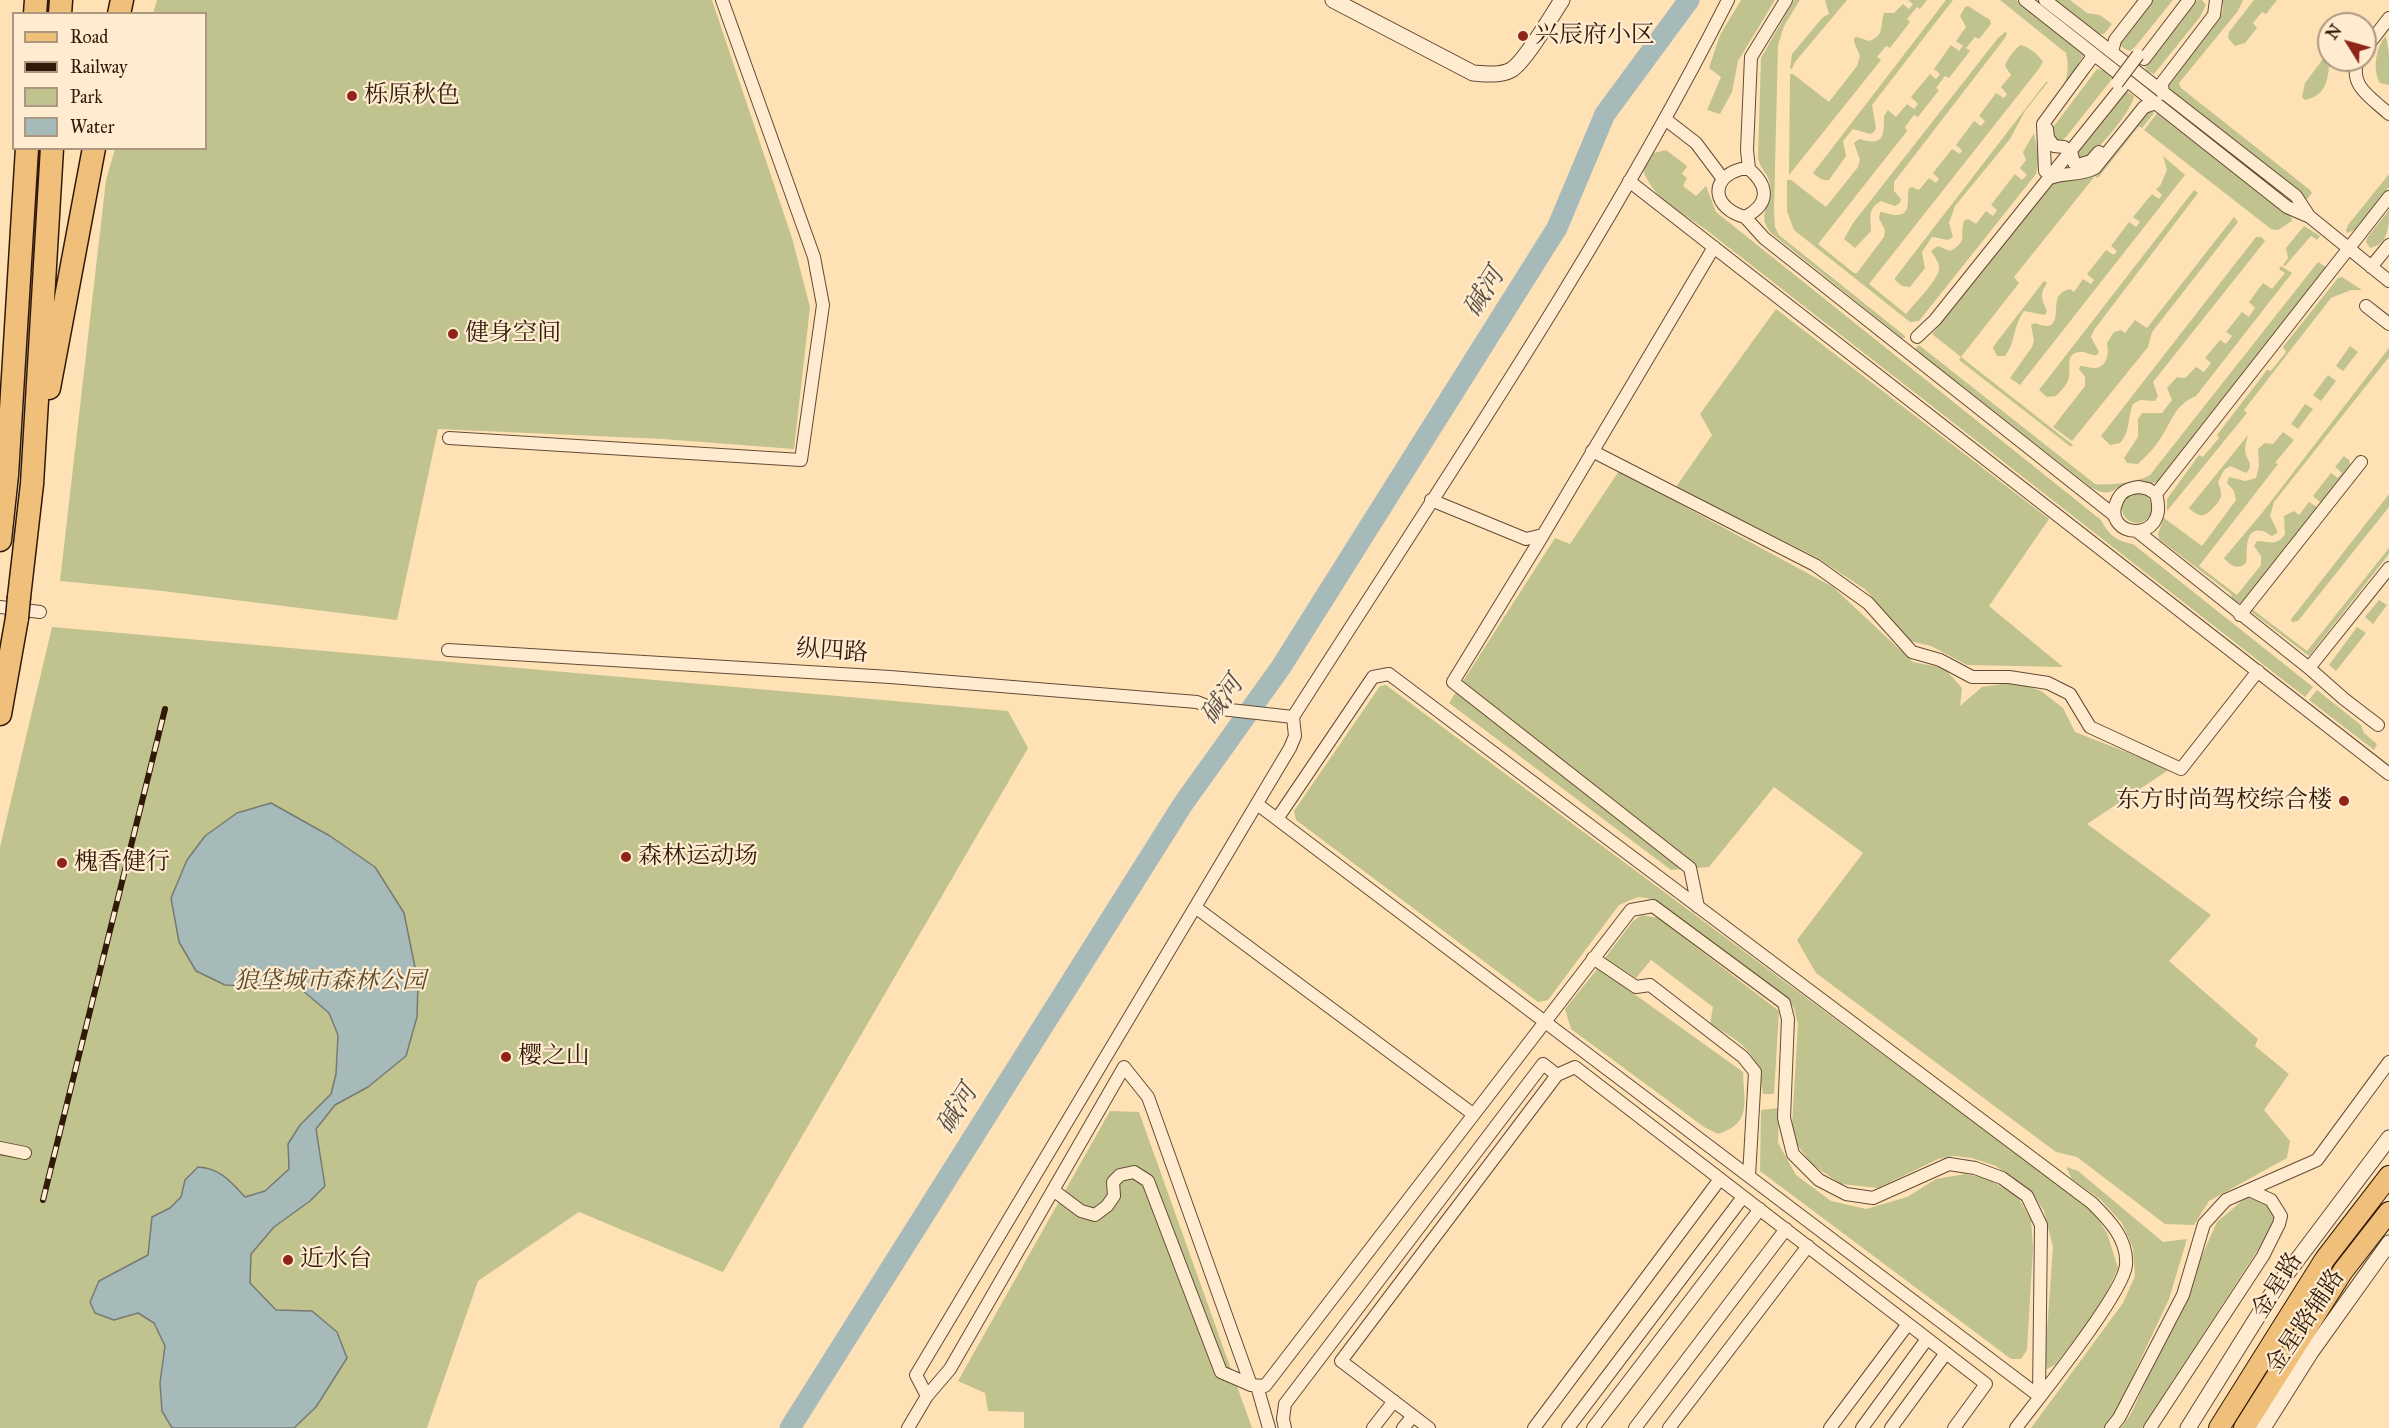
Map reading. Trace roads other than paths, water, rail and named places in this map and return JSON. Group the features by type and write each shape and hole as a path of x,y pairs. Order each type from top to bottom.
{"highway":[{"path":"0,540 8,475 27,150"},
{"path":"32,484 52,150"},
{"path":"0,714 12,607 32,484 94,150"},
{"path":"0,377 8,475"}],"main road":[{"name":"金星路","path":"2219,1428 2325,1259 2389,1176"},
{"path":"2244,1428 2343,1270 2389,1212"}],"street":[{"path":"449,438 801,460 823,305 814,257 722,0"},
{"path":"1333,0 1473,73 1496,74 1512,69 1533,44 1562,0"},
{"path":"927,1396 916,1375 1290,748 1295,736 1293,717 1549,315 1665,119 1728,0"},
{"path":"1745,217 1757,211 1764,193 1762,183 1749,169 1747,150 1751,57 1786,0"},
{"path":"2025,0 2105,63 2146,89 2296,196 2310,217 2389,281"},
{"path":"2045,0 2112,52 2146,89"},
{"path":"2100,42 2116,29 2139,0"},
{"path":"2112,52 2115,40 2146,0"},
{"path":"2091,52 2091,58 2043,124 2047,175 1929,317 1917,337 1935,320 2047,175 2067,149 2120,85 2180,0"},
{"path":"2141,57 2189,0"},
{"path":"2067,149 2078,165 2091,161 2208,13 2210,0"},
{"path":"2160,99 2162,83 2214,15 2216,0"},
{"path":"2377,34 2389,18"},
{"path":"2067,149 2054,146 2048,138 2047,130 2051,120 2096,63 2105,63"},
{"path":"2355,72 2360,89 2389,114"},
{"path":"2047,175 2083,173 2095,168 2144,107 2160,99"},
{"path":"1665,119 1696,143 1723,179"},
{"path":"1749,169 1730,172 1723,179 1718,192 1720,201 1728,211 1745,217 1764,238 2115,515 2123,529 2138,532 2378,725"},
{"path":"1629,181 2389,774"},
{"path":"2138,532 2148,528 2154,522 2159,509 2156,494 2389,197"},
{"path":"2372,267 2389,245"},
{"path":"1698,907 1690,868 1454,682 1714,247"},
{"path":"2366,306 2389,324"},
{"path":"1592,451 1815,565 1868,603 1912,652 1940,660 1972,677 2009,677 2048,683 2070,693 2090,727 2181,769 2258,671"},
{"path":"2241,615 2361,462"},
{"path":"2115,515 2115,504 2125,491 2139,487 2156,494"},
{"path":"1431,500 1526,539 1543,535"},
{"path":"2309,668 2389,568"},
{"path":"12,607 40,612"},
{"name":"纵四路","path":"448,650 890,677 1197,702 1212,708 1293,717"},
{"path":"1277,819 1373,677 1389,674 2092,1203 2112,1224 2122,1241 2126,1266 2115,1294 2016,1428"},
{"path":"1257,804 2039,1396"},
{"path":"1053,1190 1081,1211 1095,1215 1107,1206 1114,1196 1113,1182 1120,1175 1134,1172 1148,1181 1221,1372 1254,1385 1265,1386 1297,1340 1631,910 1653,906 1784,1004 1788,1019 1784,1118 1793,1154 1819,1180 1846,1194 1873,1198 1949,1164 1976,1168 2002,1178 2027,1196 2041,1225 2039,1396"},
{"path":"1195,907 1473,1114"},
{"path":"1593,958 1636,987 1650,985 1743,1057 1755,1072 1749,1176"},
{"path":"2111,1428 2119,1418 2182,1295 2204,1224 2226,1200 2317,1160 2389,1062"},
{"path":"1286,1428 1283,1419 1285,1404 1543,1064 1557,1075"},
{"path":"908,1428 927,1396 950,1369 1124,1067 1148,1097 1269,1428"},
{"path":"1429,1428 1341,1361 1557,1075 1575,1067 1986,1384 1954,1428"},
{"name":"金星路辅路","path":"2188,1428 2273,1292 2389,1138"},
{"path":"0,1148 25,1153"},
{"path":"1534,1428 1720,1179"},
{"path":"2150,1428 2263,1256 2279,1224 2281,1216 2271,1200 2249,1190"},
{"path":"1569,1428 1743,1197"},
{"path":"1593,1428 1760,1209"},
{"path":"1635,1428 1786,1229"},
{"name":"金星路辅路","path":"2263,1428 2311,1352 2389,1243"},
{"path":"1669,1428 1808,1246"},
{"path":"1830,1428 1908,1324"},
{"path":"1862,1428 1927,1339"},
{"path":"1891,1428 1946,1353"},
{"path":"1373,1428 1394,1401"},
{"path":"1403,1428 1413,1416"}],"water":[{"path":"271,803 330,836 375,867 404,913 418,982 417,1017 406,1056 368,1087 335,1105 316,1129 325,1186 310,1201 274,1227 251,1254 250,1283 276,1310 312,1311 337,1332 347,1358 316,1407 294,1428 172,1428 162,1411 160,1383 165,1346 154,1323 138,1313 114,1320 95,1313 90,1302 99,1281 148,1255 152,1217 170,1208 181,1197 185,1180 198,1167 219,1173 245,1197 265,1191 289,1169 288,1144 300,1125 331,1094 336,1074 338,1035 329,1013 294,983 260,986 225,985 196,971 179,942 171,898 187,860 205,836 237,813"}],"waterway":[{"name":"碱河","path":"790,1428 1183,804 1281,667 1557,228 1605,114 1689,0"}],"railway":[{"path":"43,1200 165,709"}],"place":[{"name":"兴辰府小区","path":"1523,36"},
{"name":"栎原秋色","path":"352,96"},
{"name":"健身空间","path":"453,334"},
{"name":"东方时尚驾校综合楼","path":"2344,801"},
{"name":"森林运动场","path":"626,857"},
{"name":"槐香健行","path":"62,863"},
{"name":"樱之山","path":"506,1057"},
{"name":"近水台","path":"288,1260"}],"park label":[{"name":"狼垡城市森林公园","path":"330,982"}]}
